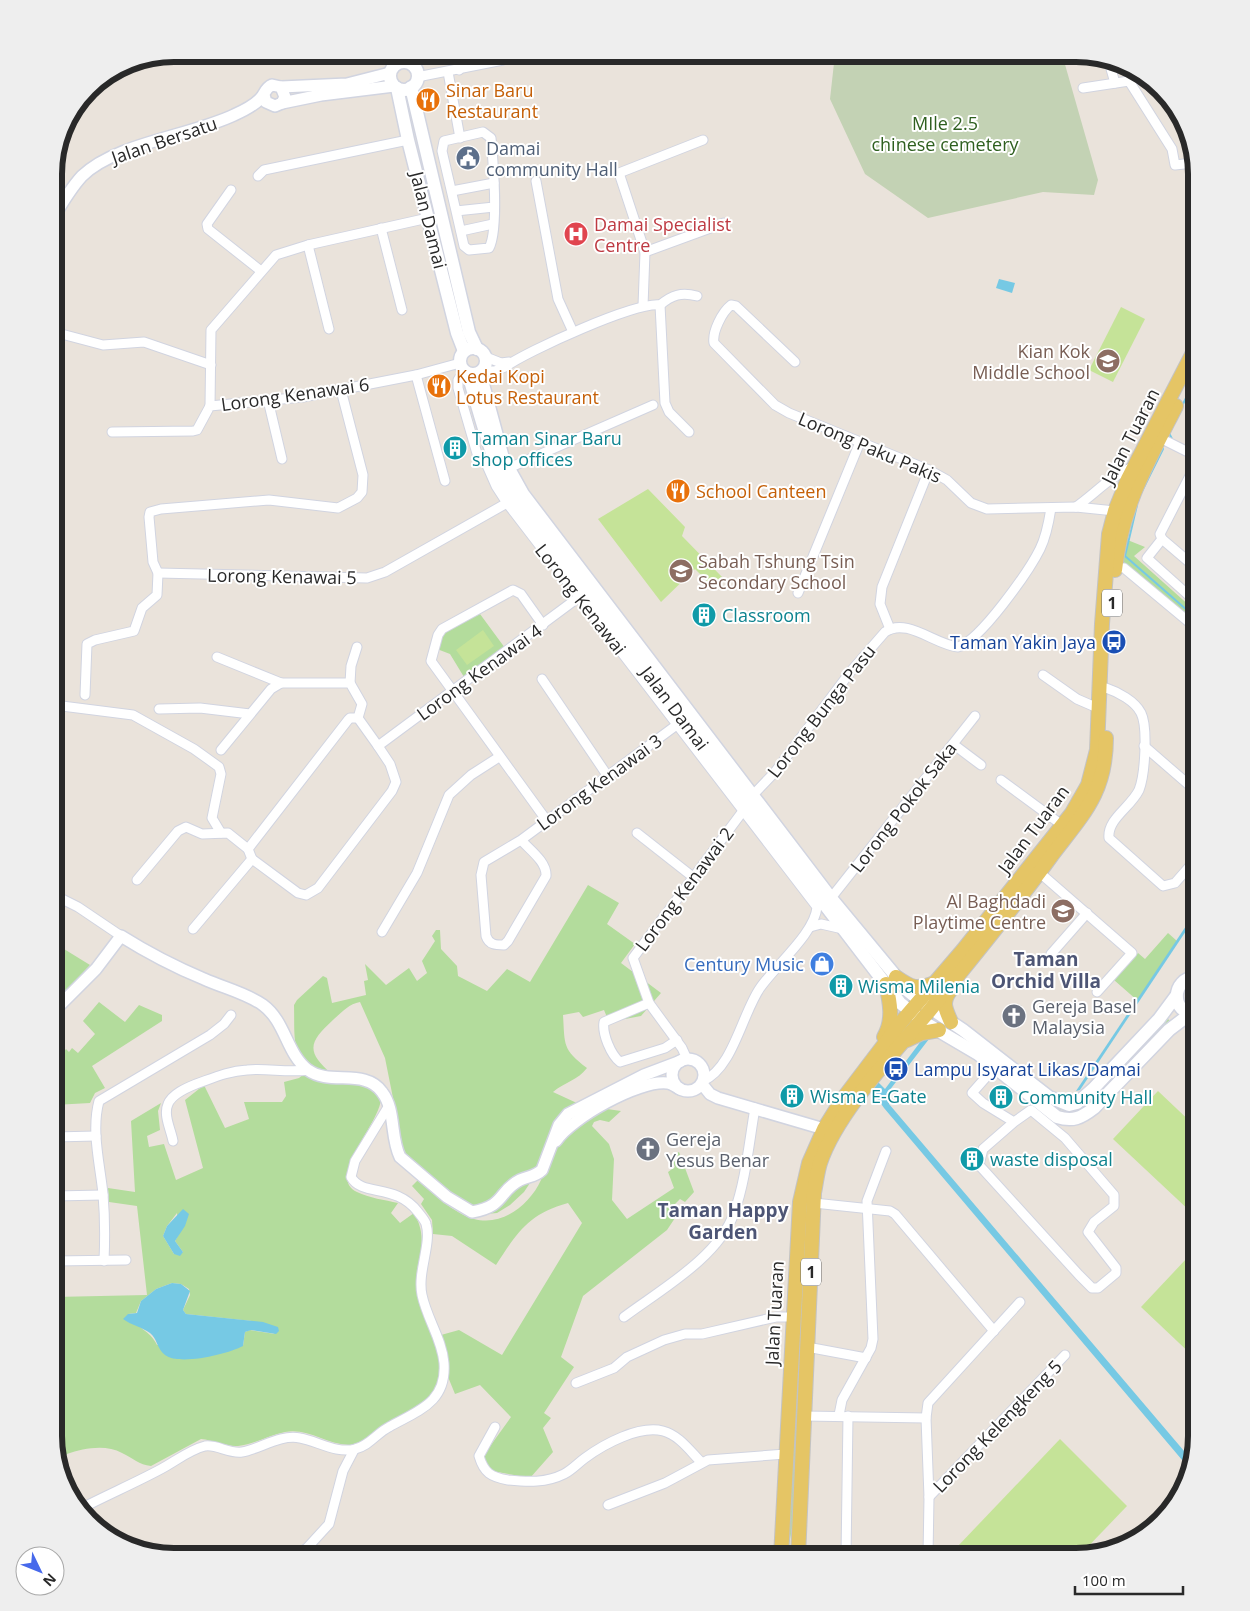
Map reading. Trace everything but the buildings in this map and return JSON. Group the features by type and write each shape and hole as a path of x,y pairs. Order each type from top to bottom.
{"main road":[{"name":"Jalan Damai","path":"392,62 393,78 457,333 473,364 503,458 523,494 831,898 891,981 900,1003 920,1010"},
{"path":"400,62 393,78 405,89 414,82"},
{"name":"Jalan Damai","path":"410,62 415,68 414,82 469,332 488,457 514,499 843,929 891,981"},
{"name":"Jalan Tuaran","path":"799,1548 814,1204 819,1164 832,1136 878,1072 900,1046 935,983 1062,825 1088,786 1095,767 1100,709 1108,550 1108,510 1135,466 1188,363"},
{"name":"Jalan Tuaran","path":"784,1548 786,1454 800,1202 809,1163 824,1129 868,1063 972,957 1040,873 1090,806 1100,784 1106,760 1106,688 1115,566 1128,506 1188,384"},
{"path":"1108,510 1121,506 1138,472 1150,458"},
{"path":"951,1022 944,1001 967,970 972,957"},
{"path":"920,1010 951,1022 1049,1097 1069,1105 1077,1103 1093,1089 1159,1020 1176,996 1180,984 1188,979"},
{"path":"868,1063 890,1025 891,981 919,988 935,983"},
{"path":"1176,996 1180,1007 1188,1012"},
{"path":"920,1010 939,1030 995,1067 1057,1118 1070,1121 1075,1120 1094,1108 1169,1030 1188,1019"},
{"path":"900,1046 914,1035 939,1030"},
{"path":"819,1164 825,1140 824,1129"},
{"path":"787,1548 792,1535 800,1530"}],"street":[{"path":"458,62 459,70"},
{"path":"414,82 493,62"},
{"path":"1111,68 1116,83"},
{"path":"448,72 460,138"},
{"path":"277,104 266,102 264,95 266,89 272,85 281,88 347,84 393,78"},
{"path":"234,115 257,112 277,104 393,78"},
{"path":"1082,88 1129,81 1172,149 1175,165 1187,164"},
{"path":"277,104 285,97 281,88"},
{"name":"Jalan Bersatu","path":"63,204 83,176 98,164 119,154 234,115 251,106 264,95"},
{"path":"483,132 491,138 495,170 494,183 492,242 489,248 469,250 464,246 456,212 441,145 444,141 483,132"},
{"path":"258,176 264,170 408,140"},
{"path":"643,306 645,252 619,173 703,140"},
{"path":"536,181 558,299 573,332"},
{"path":"452,191 494,183"},
{"path":"231,190 207,224 208,229 261,271"},
{"path":"456,212 494,207"},
{"path":"210,406 211,330 276,255 308,245 428,218"},
{"path":"645,252 724,223"},
{"path":"461,231 493,224"},
{"path":"381,228 402,310"},
{"path":"308,245 329,329"},
{"path":"688,432 669,412 665,403 660,305 675,295 686,293 697,296"},
{"name":"Lorong Kenawai 6","path":"112,432 193,432 197,430 210,406 303,397 473,364 496,371 573,332 643,306 651,304 660,305"},
{"name":"Lorong Paku Pakis","path":"795,362 736,306 731,305 726,309 713,337 714,343 775,405 928,470 947,480 971,503 986,509 1076,507 1108,510"},
{"path":"63,334 103,345 144,342 211,365"},
{"path":"473,364 512,362"},
{"path":"416,375 444,480"},
{"path":"85,695 87,644 95,640 134,631 142,608 157,595 158,573 153,562 149,517 154,510 269,500 338,508 357,498 362,492 363,476 341,390"},
{"path":"268,400 282,460"},
{"path":"509,468 653,404"},
{"path":"1160,438 1188,452"},
{"path":"798,593 860,442"},
{"name":"Lorong Kenawai","path":"488,457 496,486 508,503 817,907 810,927"},
{"path":"1076,507 1089,499 1099,488 1121,472 1135,466"},
{"path":"928,470 882,587 880,604 890,629 903,628 953,646 965,644 999,611 1040,549 1051,508"},
{"path":"1188,480 1160,534 1162,539 1188,561"},
{"path":"1099,488 1093,503 1108,510"},
{"name":"Lorong Kenawai 5","path":"158,573 367,578 385,572 508,503"},
{"path":"1162,539 1147,558 1188,595"},
{"path":"1115,566 1124,568 1188,621"},
{"path":"543,625 521,594 513,590 442,629 438,635 432,661 499,757 547,821"},
{"name":"Lorong Kenawai 4","path":"378,746 579,597"},
{"name":"Lorong Bunga Pasu","path":"754,795 876,640 890,629"},
{"path":"357,648 351,666 350,683 362,704 358,718"},
{"path":"217,657 280,682 350,683"},
{"path":"1043,675 1077,700 1100,709"},
{"path":"542,679 607,775"},
{"path":"221,750 274,686 280,682"},
{"path":"1106,688 1125,698 1142,713 1144,746 1138,790 1108,830 1109,838 1164,886 1175,883 1188,868"},
{"path":"63,706 134,715 194,748 219,767 221,774 212,818 221,833"},
{"path":"159,709 200,708 250,714"},
{"name":"Lorong Pokok Saka","path":"831,898 975,716"},
{"path":"248,850 348,720 350,718 358,718"},
{"path":"137,880 182,827 186,827 202,834 228,833 248,850 252,858 298,893 306,895 318,888 392,791 396,782 390,764 358,718"},
{"name":"Lorong Kenawai 3","path":"521,840 541,862 546,870 546,876 508,942 504,945 493,944 488,941 486,936 481,867 491,857 521,840 678,724"},
{"path":"953,744 981,765"},
{"path":"1144,746 1188,784"},
{"path":"382,932 417,873 449,795 471,775 499,757"},
{"path":"1001,780 1062,825"},
{"name":"Lorong Kenawai 2","path":"649,1003 635,969 633,958 635,953 743,811"},
{"path":"637,833 693,877"},
{"path":"194,929 252,858"},
{"path":"1040,873 1132,953 1097,992"},
{"path":"62,899 78,907 154,957 263,1005 282,1026 294,1054 308,1070 318,1076 368,1080 380,1089 388,1106 400,1157 447,1197 472,1212 494,1206 520,1180 537,1175 542,1170 559,1136 577,1114 644,1075 684,1060 701,1066 702,1082 710,1094 718,1098 824,1129"},
{"path":"1050,954 1087,913"},
{"path":"577,1114 655,1083 670,1083 680,1089 690,1091 713,1077 723,1064 748,1009 760,988 810,927 821,924 843,929"},
{"path":"62,1003 96,969 121,936"},
{"path":"676,1040 666,1048 620,1062 615,1058 603,1029 604,1022 649,1003 676,1040 684,1060"},
{"path":"104,1261 105,1222 96,1136 96,1112 99,1101 210,1035 224,1024 231,1015"},
{"path":"680,1089 672,1078 674,1068 684,1060"},
{"path":"995,1067 972,1093 983,1103 1014,1122"},
{"path":"173,1141 166,1114 168,1105 172,1098 187,1088 222,1073 234,1071 308,1070"},
{"path":"307,1548 329,1524 343,1471 354,1450 371,1441 388,1427 426,1407 438,1395 443,1377 444,1363 421,1293 420,1276 426,1238 426,1224 408,1201 399,1195 389,1191 363,1188 354,1184 351,1177 355,1161 388,1106"},
{"path":"624,1317 708,1254 730,1222 742,1180 755,1108"},
{"path":"1031,1110 1041,1117 1066,1138 1114,1195 1114,1206 1094,1222 1088,1232 1116,1268 1116,1273 1098,1288 1092,1288 1079,1275 979,1164 984,1148 1014,1122 1031,1110"},
{"path":"62,1137 96,1136"},
{"path":"846,1548 844,1416 842,1400 871,1348 874,1332 867,1209 871,1188 886,1151"},
{"path":"62,1196 103,1195"},
{"path":"814,1204 890,1211 895,1214 994,1331"},
{"path":"62,1261 126,1260"},
{"path":"928,1548 929,1497 926,1418 928,1403 1020,1302"},
{"path":"576,1383 614,1368 627,1357 664,1340 685,1334 702,1334 776,1317 793,1317"},
{"path":"807,1347 866,1358"},
{"name":"Lorong Kelengkeng 5","path":"929,1497 1065,1354"},
{"path":"804,1416 926,1418"},
{"path":"495,1427 479,1456 483,1468 492,1477 525,1482 548,1480 566,1473 609,1443 638,1432 653,1430 664,1431 677,1437 701,1462"},
{"path":"87,1506 149,1475 187,1453 208,1446 231,1452 240,1452 288,1438 299,1437 326,1446 354,1450"},
{"path":"608,1505 665,1483 701,1462 786,1454"}],"green space":[{"name":"MIle 2.5 chinese cemetery","path":"834,63 1065,63 1098,180 1094,195 1043,192 928,218 865,174 830,99"},
{"path":"1121,307 1145,319 1113,382 1089,370"},
{"path":"648,489 685,527 682,536 723,578 721,577 712,586 695,569 661,602 598,519"},
{"path":"1125,539 1145,547 1134,556 1188,604 1188,615 1122,561"},
{"path":"480,614 505,648 464,677 450,654 437,649 441,633"},
{"path":"483,630 494,646 467,665 456,650"},
{"path":"588,885 619,903 607,924 635,944 621,963 661,993 641,1016 609,1022 604,1010 583,1017 579,1012 563,1015 566,1046 573,1056 587,1068 580,1075 553,1092 579,1104 553,1126 532,1180 524,1192 510,1205 497,1213 486,1214 468,1206 404,1153 385,1058 360,1002 343,1011 315,1040 314,1053 317,1059 332,1074 308,1063 297,1050 294,1031 294,1005 323,976 327,978 332,1003 366,995 364,981 368,980 365,964 386,985 409,968 417,981 427,973 422,961 435,941 432,936 436,930 440,930 441,949 457,966 458,976 487,991 507,969 530,982"},
{"path":"1168,933 1177,941 1138,1001 1114,980 1138,953 1145,959"},
{"path":"62,936 64,949 90,965 62,995"},
{"path":"1188,988 1188,1001 1186,1000 1185,993"},
{"path":"99,1002 125,1022 139,1005 162,1015 162,1021 92,1066 105,1088 95,1093 90,1103 62,1105 62,1054 66,1049 69,1052 72,1048 78,1053 95,1034 83,1021"},
{"path":"1167,1018 1172,1023 1088,1106 1068,1112 1052,1107 975,1046 940,1024 942,1021 1069,1110"},
{"path":"907,1023 906,1028 856,1089 834,1121 825,1138 814,1170 807,1212 793,1522 787,1548 805,1190 810,1170 832,1121 875,1060 894,1035"},
{"path":"305,1073 370,1085 381,1098 379,1109 357,1149 347,1174 349,1185 357,1192 398,1203 391,1213 400,1223 414,1213 419,1224 422,1244 416,1282 417,1294 422,1312 437,1348 440,1366 437,1386 434,1392 419,1406 393,1424 356,1444 340,1444 293,1431 279,1433 238,1446 201,1439 151,1466 139,1463 116,1450 102,1448 81,1450 67,1454 65,1457 62,1436 62,1297 147,1295 137,1206 109,1202 108,1188 135,1192 131,1121 161,1103 158,1111 160,1130 147,1136 149,1147 164,1144 176,1180 203,1168 185,1100 204,1085 225,1128 249,1119 244,1102 282,1102 286,1096 284,1082 299,1078","holes":["177,1213 179,1234 175,1241 183,1252 174,1254 163,1236 167,1226","172,1283 181,1284 189,1289 190,1295 183,1310 186,1314 252,1321 275,1334 250,1330 245,1332 243,1346 157,1345 151,1336 135,1323 128,1314 136,1313 141,1301 156,1289"]},
{"path":"1158,1091 1188,1119 1188,1209 1113,1139"},
{"path":"607,1109 621,1111 609,1122 600,1120 594,1122 592,1126 609,1144 614,1159 612,1200 627,1219 674,1188 668,1172 675,1167 670,1157 679,1152 694,1192 685,1202 680,1199 671,1208 677,1215 667,1230 583,1296 561,1357 574,1367 544,1413 551,1418 543,1428 553,1452 530,1478 492,1471 485,1465 483,1456 511,1417 480,1385 455,1394 446,1372 449,1361 441,1335 459,1330 502,1355 582,1223 568,1203 543,1213 533,1219 517,1234 496,1265 452,1236 433,1234 432,1220 421,1204 424,1199 412,1186 418,1180 451,1208 474,1219 485,1221 505,1217 523,1205 536,1189 554,1144 561,1134 583,1118"},
{"path":"1187,1258 1188,1259 1188,1351 1141,1307"},
{"path":"1060,1439 1127,1506 1087,1548 957,1547"}],"water":[{"path":"999,279 1015,283 1012,293 996,288"},
{"path":"1188,923 1188,928 1080,1090 1076,1091"},
{"path":"924,1037 929,1039 889,1091 889,1104 1186,1454 1184,1462 884,1108 870,1088 877,1081 885,1089"},
{"path":"183,1209 189,1214 185,1226 175,1241 183,1252 180,1256 174,1254 163,1236 167,1226"},
{"path":"172,1283 181,1284 190,1291 183,1310 186,1314 263,1322 278,1327 279,1331 276,1334 251,1330 245,1332 243,1346 204,1358 181,1359 165,1355 150,1333 123,1319 128,1314 137,1313 141,1301 156,1289"}],"waterway":[{"path":"1182,406 1188,394"},
{"path":"1169,433 1172,439"},
{"path":"1141,493 1163,449"},
{"path":"1137,505 1125,556 1188,611"}],"place":[{"name":"Sinar Baru Restaurant","path":"428,100"},
{"name":"Damai community Hall","path":"468,158"},
{"name":"Damai Specialist Centre","path":"576,234"},
{"name":"Kian Kok Middle School","path":"1108,361"},
{"name":"Kedai Kopi Lotus Restaurant","path":"439,386"},
{"name":"Taman Sinar Baru shop offices","path":"455,448"},
{"name":"School Canteen","path":"678,491"},
{"name":"Sabah Tshung Tsin Secondary School","path":"681,571"},
{"name":"Classroom","path":"704,615"},
{"name":"Taman Yakin Jaya","path":"1114,642"},
{"name":"Al Baghdadi Playtime Centre","path":"1063,911"},
{"name":"Century Music","path":"822,964"},
{"name":"Wisma Milenia","path":"841,986"},
{"name":"Gereja Basel Malaysia","path":"1014,1016"},
{"name":"Lampu Isyarat Likas/Damai","path":"896,1069"},
{"name":"Wisma E-Gate","path":"792,1096"},
{"name":"Community Hall","path":"1001,1097"},
{"name":"Gereja Yesus Benar","path":"648,1149"},
{"name":"waste disposal","path":"972,1159"}],"district":[{"name":"Taman Orchid Villa","path":"1046,970"},
{"name":"Taman Happy Garden","path":"723,1221"}]}
